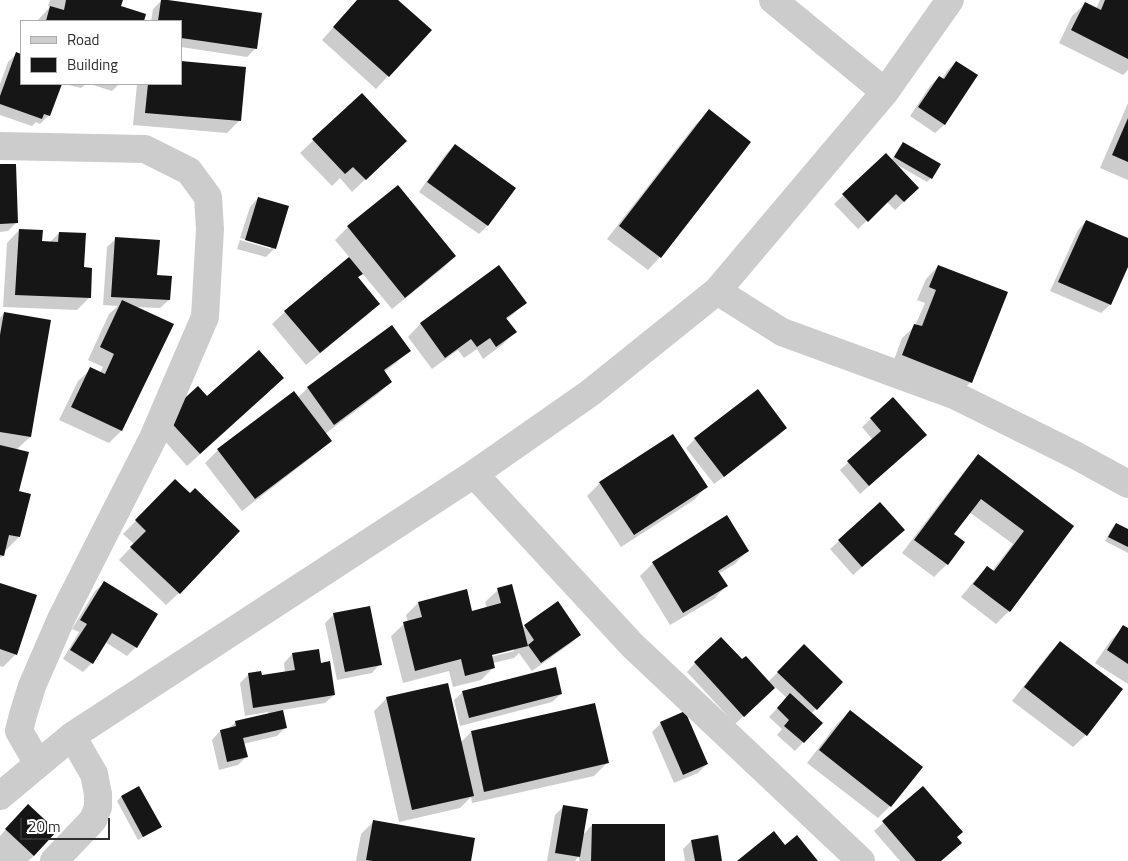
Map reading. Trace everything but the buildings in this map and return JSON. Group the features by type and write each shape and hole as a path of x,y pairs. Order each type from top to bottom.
{"street":[{"path":"773,0 885,92"},
{"path":"0,796 72,736 474,474 590,393 717,291 885,92 950,0"},
{"path":"0,146 145,149 189,171 208,197 210,229 205,318 153,438 61,619 32,686 22,715 20,731 38,764"},
{"path":"717,291 782,332 954,395 1075,455 1128,484"},
{"path":"474,474 632,645 861,861"},
{"path":"54,861 93,820 98,806 94,774 72,736"},
{"path":"0,854 10,861"}]}
